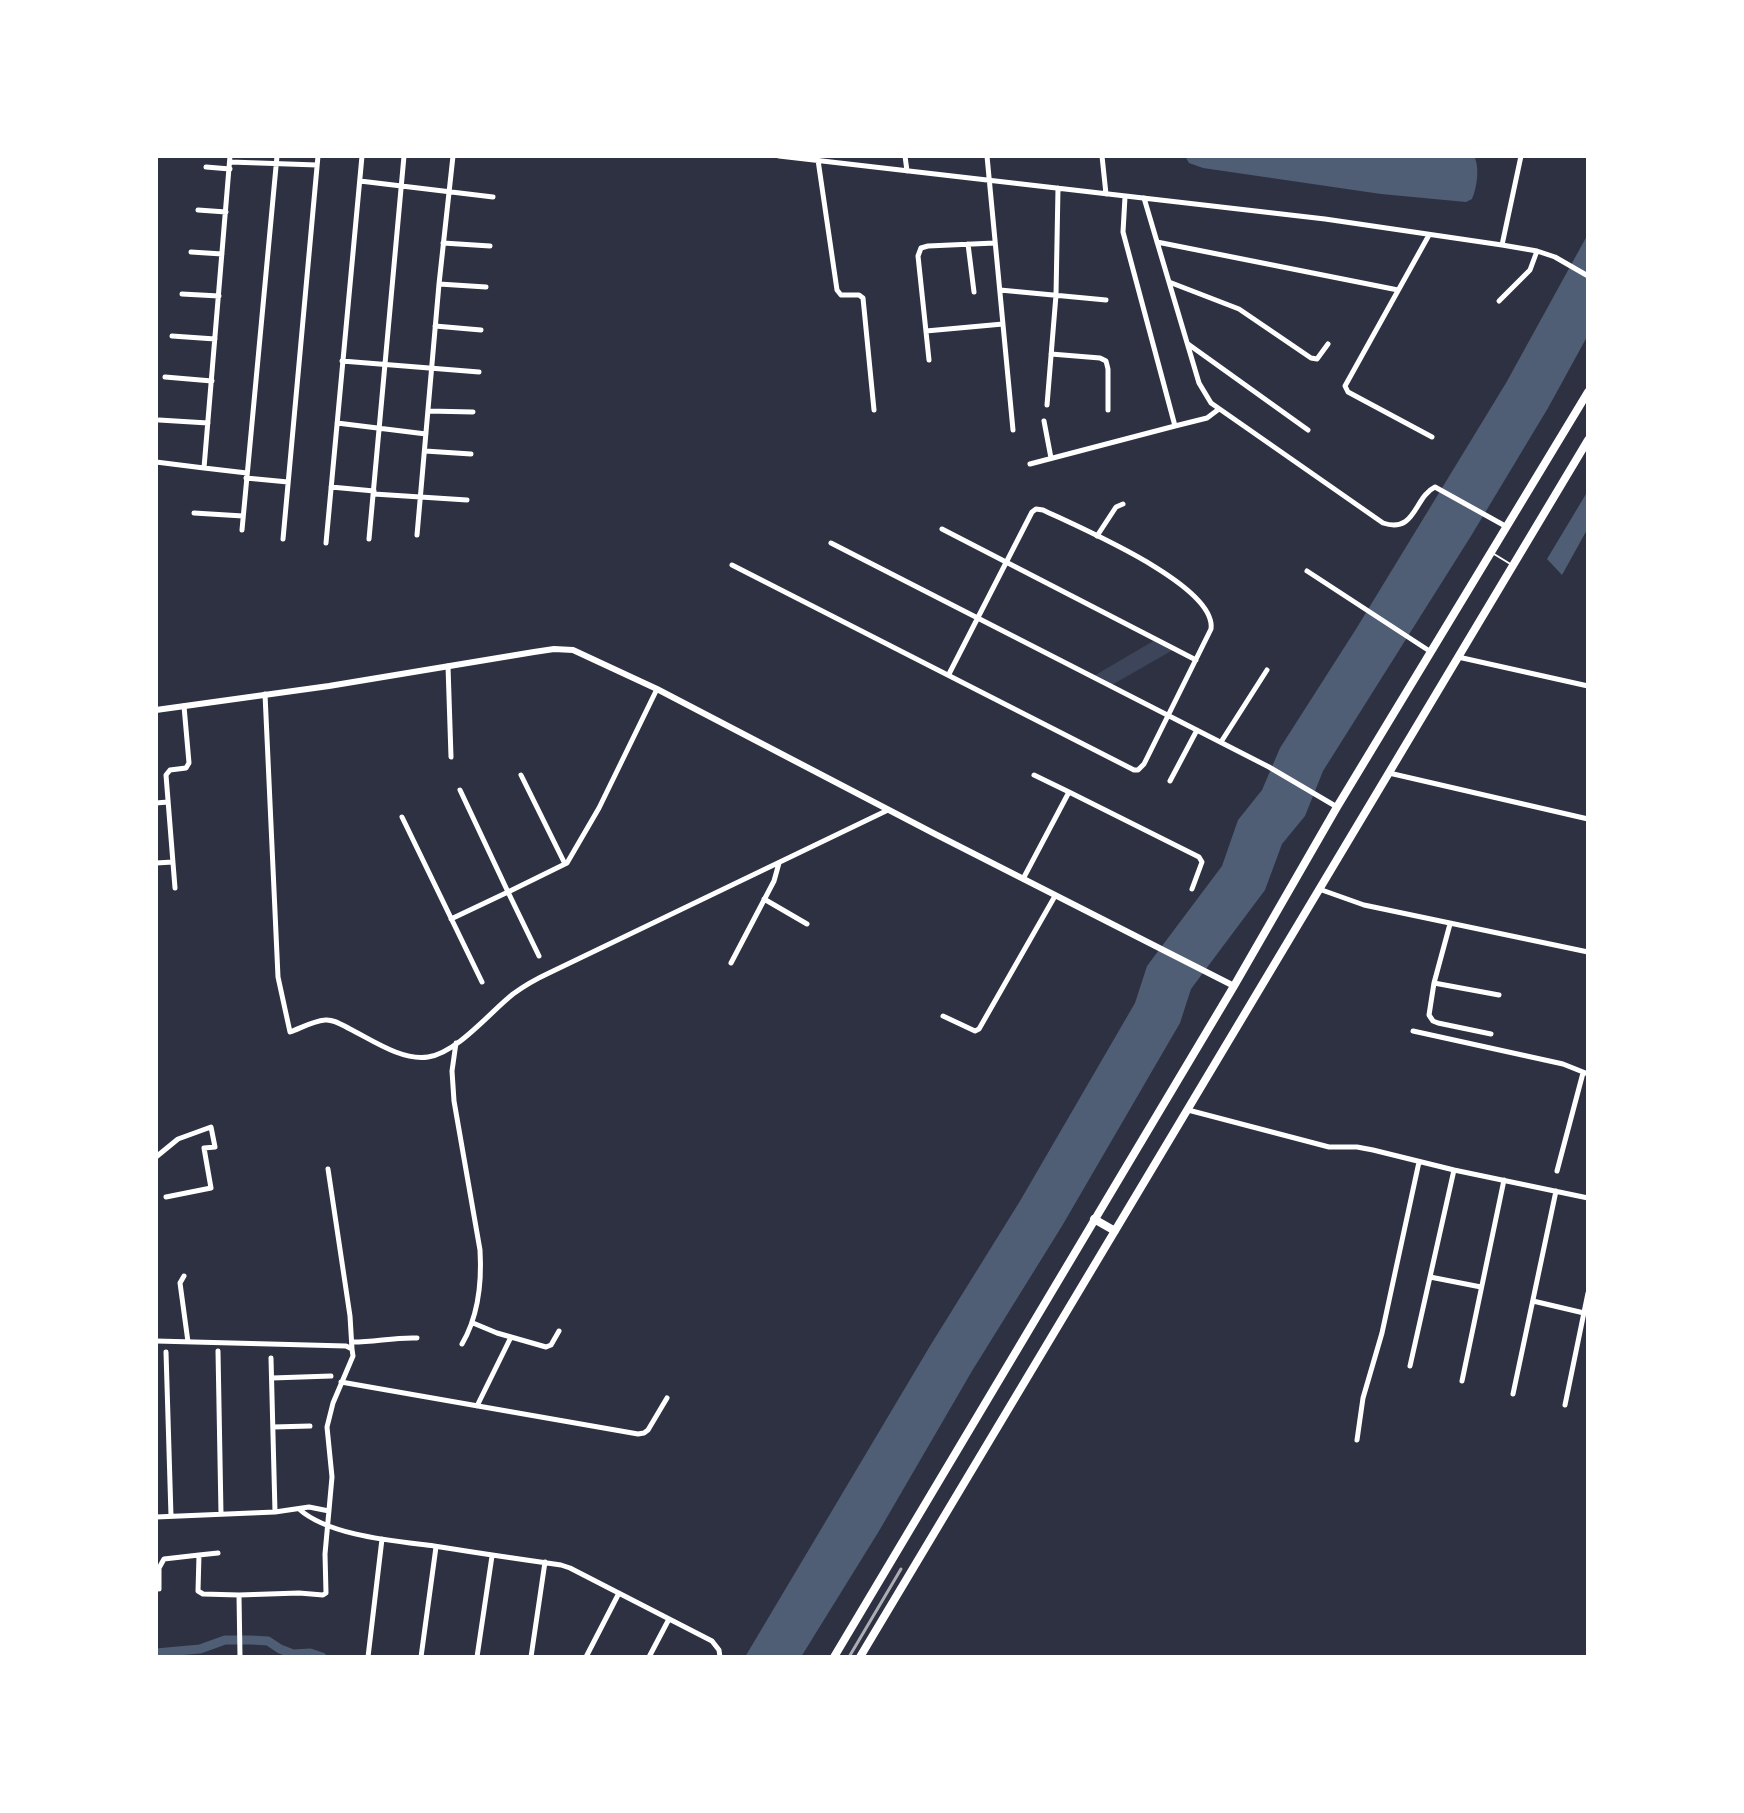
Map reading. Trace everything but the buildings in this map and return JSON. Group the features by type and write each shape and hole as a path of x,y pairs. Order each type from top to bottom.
{"highway":[{"path":"834,1657 1234,987 1337,807 1588,392"},
{"path":"860,1657 1588,440"},
{"path":"1094,1219 1115,1232"}],"street":[{"path":"283,539 318,156"},
{"path":"326,543 362,156"},
{"path":"369,539 404,156"},
{"path":"417,535 435,326 453,156"},
{"path":"781,156 1325,219 1502,244 1555,257 1588,276"},
{"path":"849,156 850,164"},
{"path":"905,156 907,171"},
{"path":"987,156 1012,430"},
{"path":"1102,156 1106,194"},
{"path":"1502,244 1521,156"},
{"path":"206,167 230,162 276,159 317,165"},
{"path":"242,530 276,159"},
{"path":"818,160 837,291 841,295 859,295 863,298 874,410"},
{"path":"204,468 230,162"},
{"path":"360,181 493,197"},
{"path":"1047,405 1056,295 1058,188"},
{"path":"1125,197 1123,232 1175,426"},
{"path":"1144,198 1202,391 1219,409 1383,523 1390,525 1402,523 1414,513 1430,490 1439,488 1507,527"},
{"path":"198,210 226,212"},
{"path":"1429,235 1346,382 1346,389 1432,437"},
{"path":"1157,242 1398,290"},
{"path":"443,243 489,246"},
{"path":"929,360 918,256 921,248 995,243"},
{"path":"968,244 974,292"},
{"path":"1499,302 1530,270 1537,251"},
{"path":"190,252 222,254"},
{"path":"1169,282 1239,309 1311,358 1317,358 1329,344"},
{"path":"439,284 486,287"},
{"path":"1000,290 1106,300"},
{"path":"182,294 219,296"},
{"path":"926,331 1003,324"},
{"path":"435,326 481,330"},
{"path":"172,336 215,339"},
{"path":"1188,344 1308,430"},
{"path":"1051,354 1100,358 1106,361 1108,410"},
{"path":"342,361 479,372"},
{"path":"165,377 212,381"},
{"path":"1030,464 1207,418 1219,409"},
{"path":"428,411 473,412"},
{"path":"159,420 208,423"},
{"path":"1044,421 1051,458"},
{"path":"337,423 426,434"},
{"path":"425,451 471,454"},
{"path":"156,462 288,482"},
{"path":"331,487 467,500"},
{"path":"1097,536 1116,507 1123,504"},
{"path":"732,565 1134,770 1138,770 1144,764 1169,716 1211,629 1211,618 1208,611 1165,572 1097,536 1043,510 1036,509 1032,512 949,674"},
{"path":"194,513 243,516"},
{"path":"942,529 1196,660"},
{"path":"831,543 1269,767 1337,807"},
{"path":"1306,571 1431,652"},
{"path":"156,710 565,649 582,654 657,689 1234,987"},
{"path":"1458,657 1588,686"},
{"path":"448,666 451,757"},
{"path":"1221,742 1267,670"},
{"path":"452,919 565,864 599,808 657,689"},
{"path":"265,694 278,977 290,1032 315,1022 334,1020 385,1047 419,1058 441,1053 456,1043 529,983 888,810"},
{"path":"175,888 166,775 170,770 186,768 189,763 184,706"},
{"path":"1170,781 1197,730"},
{"path":"1389,773 1588,819"},
{"path":"521,774 565,864"},
{"path":"1034,775 1199,857 1202,862 1192,889"},
{"path":"460,790 539,956"},
{"path":"1023,879 1069,792"},
{"path":"156,803 168,802"},
{"path":"402,817 482,982"},
{"path":"156,863 173,862"},
{"path":"731,963 774,881 779,863"},
{"path":"1319,889 1364,905 1588,952"},
{"path":"943,1016 975,1031 979,1029 1055,896"},
{"path":"764,899 807,924"},
{"path":"1450,924 1428,1011 1433,1021 1491,1034"},
{"path":"1434,983 1498,995"},
{"path":"1413,1031 1563,1064 1586,1074 1557,1171"},
{"path":"456,1043 452,1071 453,1101 480,1250 481,1269 473,1323 462,1344"},
{"path":"1188,1110 1329,1147 1357,1147 1588,1198"},
{"path":"156,1157 178,1139 212,1127 215,1147 204,1148 211,1188 166,1197"},
{"path":"1357,1440 1363,1398 1382,1333 1419,1162"},
{"path":"199,1555 200,1593 325,1594 327,1581 325,1554 330,1525 332,1477 327,1427 352,1356 353,1342 328,1169"},
{"path":"1410,1366 1454,1170"},
{"path":"1462,1381 1504,1180"},
{"path":"1514,1394 1556,1191"},
{"path":"184,1276 180,1283 188,1342"},
{"path":"1430,1277 1481,1287"},
{"path":"1565,1405 1588,1293"},
{"path":"1533,1301 1584,1313"},
{"path":"473,1323 548,1347 560,1331"},
{"path":"353,1342 400,1337 417,1338"},
{"path":"477,1406 511,1337"},
{"path":"156,1341 346,1346 352,1349"},
{"path":"218,1351 221,1514"},
{"path":"166,1352 171,1516"},
{"path":"271,1358 275,1512"},
{"path":"272,1378 331,1376"},
{"path":"343,1382 638,1434 648,1430 667,1398"},
{"path":"273,1427 310,1426"},
{"path":"156,1517 275,1512 309,1507 329,1511"},
{"path":"299,1509 310,1519 382,1539 570,1568 712,1641 717,1646 720,1657"},
{"path":"368,1657 382,1539"},
{"path":"421,1657 436,1547"},
{"path":"159,1589 159,1568 164,1559 218,1553"},
{"path":"477,1657 492,1556"},
{"path":"531,1657 545,1563"},
{"path":"586,1657 619,1593"},
{"path":"239,1595 240,1657"},
{"path":"649,1657 669,1619"}],"lane":[{"path":"1491,552 1513,566"}],"shaded area":[{"path":"1185,156 1474,156 1477,178 1472,199 1466,202 1381,194 1203,168 1189,163"},
{"path":"1588,234 1588,335 1548,408 1471,536 1323,771 1305,816 1282,844 1265,890 1191,989 1180,1023 1062,1226 972,1371 879,1531 801,1657 745,1657 930,1346 1020,1201 1135,1003 1147,966 1222,866 1238,820 1262,790 1280,748 1356,629 1506,383"},
{"path":"1588,494 1588,528 1562,575 1547,559"},
{"path":"1155,640 1173,650 1110,686 1092,677"}],"waterway":[{"path":"156,1653 200,1649 225,1640 251,1640 268,1641 293,1654 310,1653 322,1657"}],"railway":[{"path":"849,1657 901,1569"}]}
